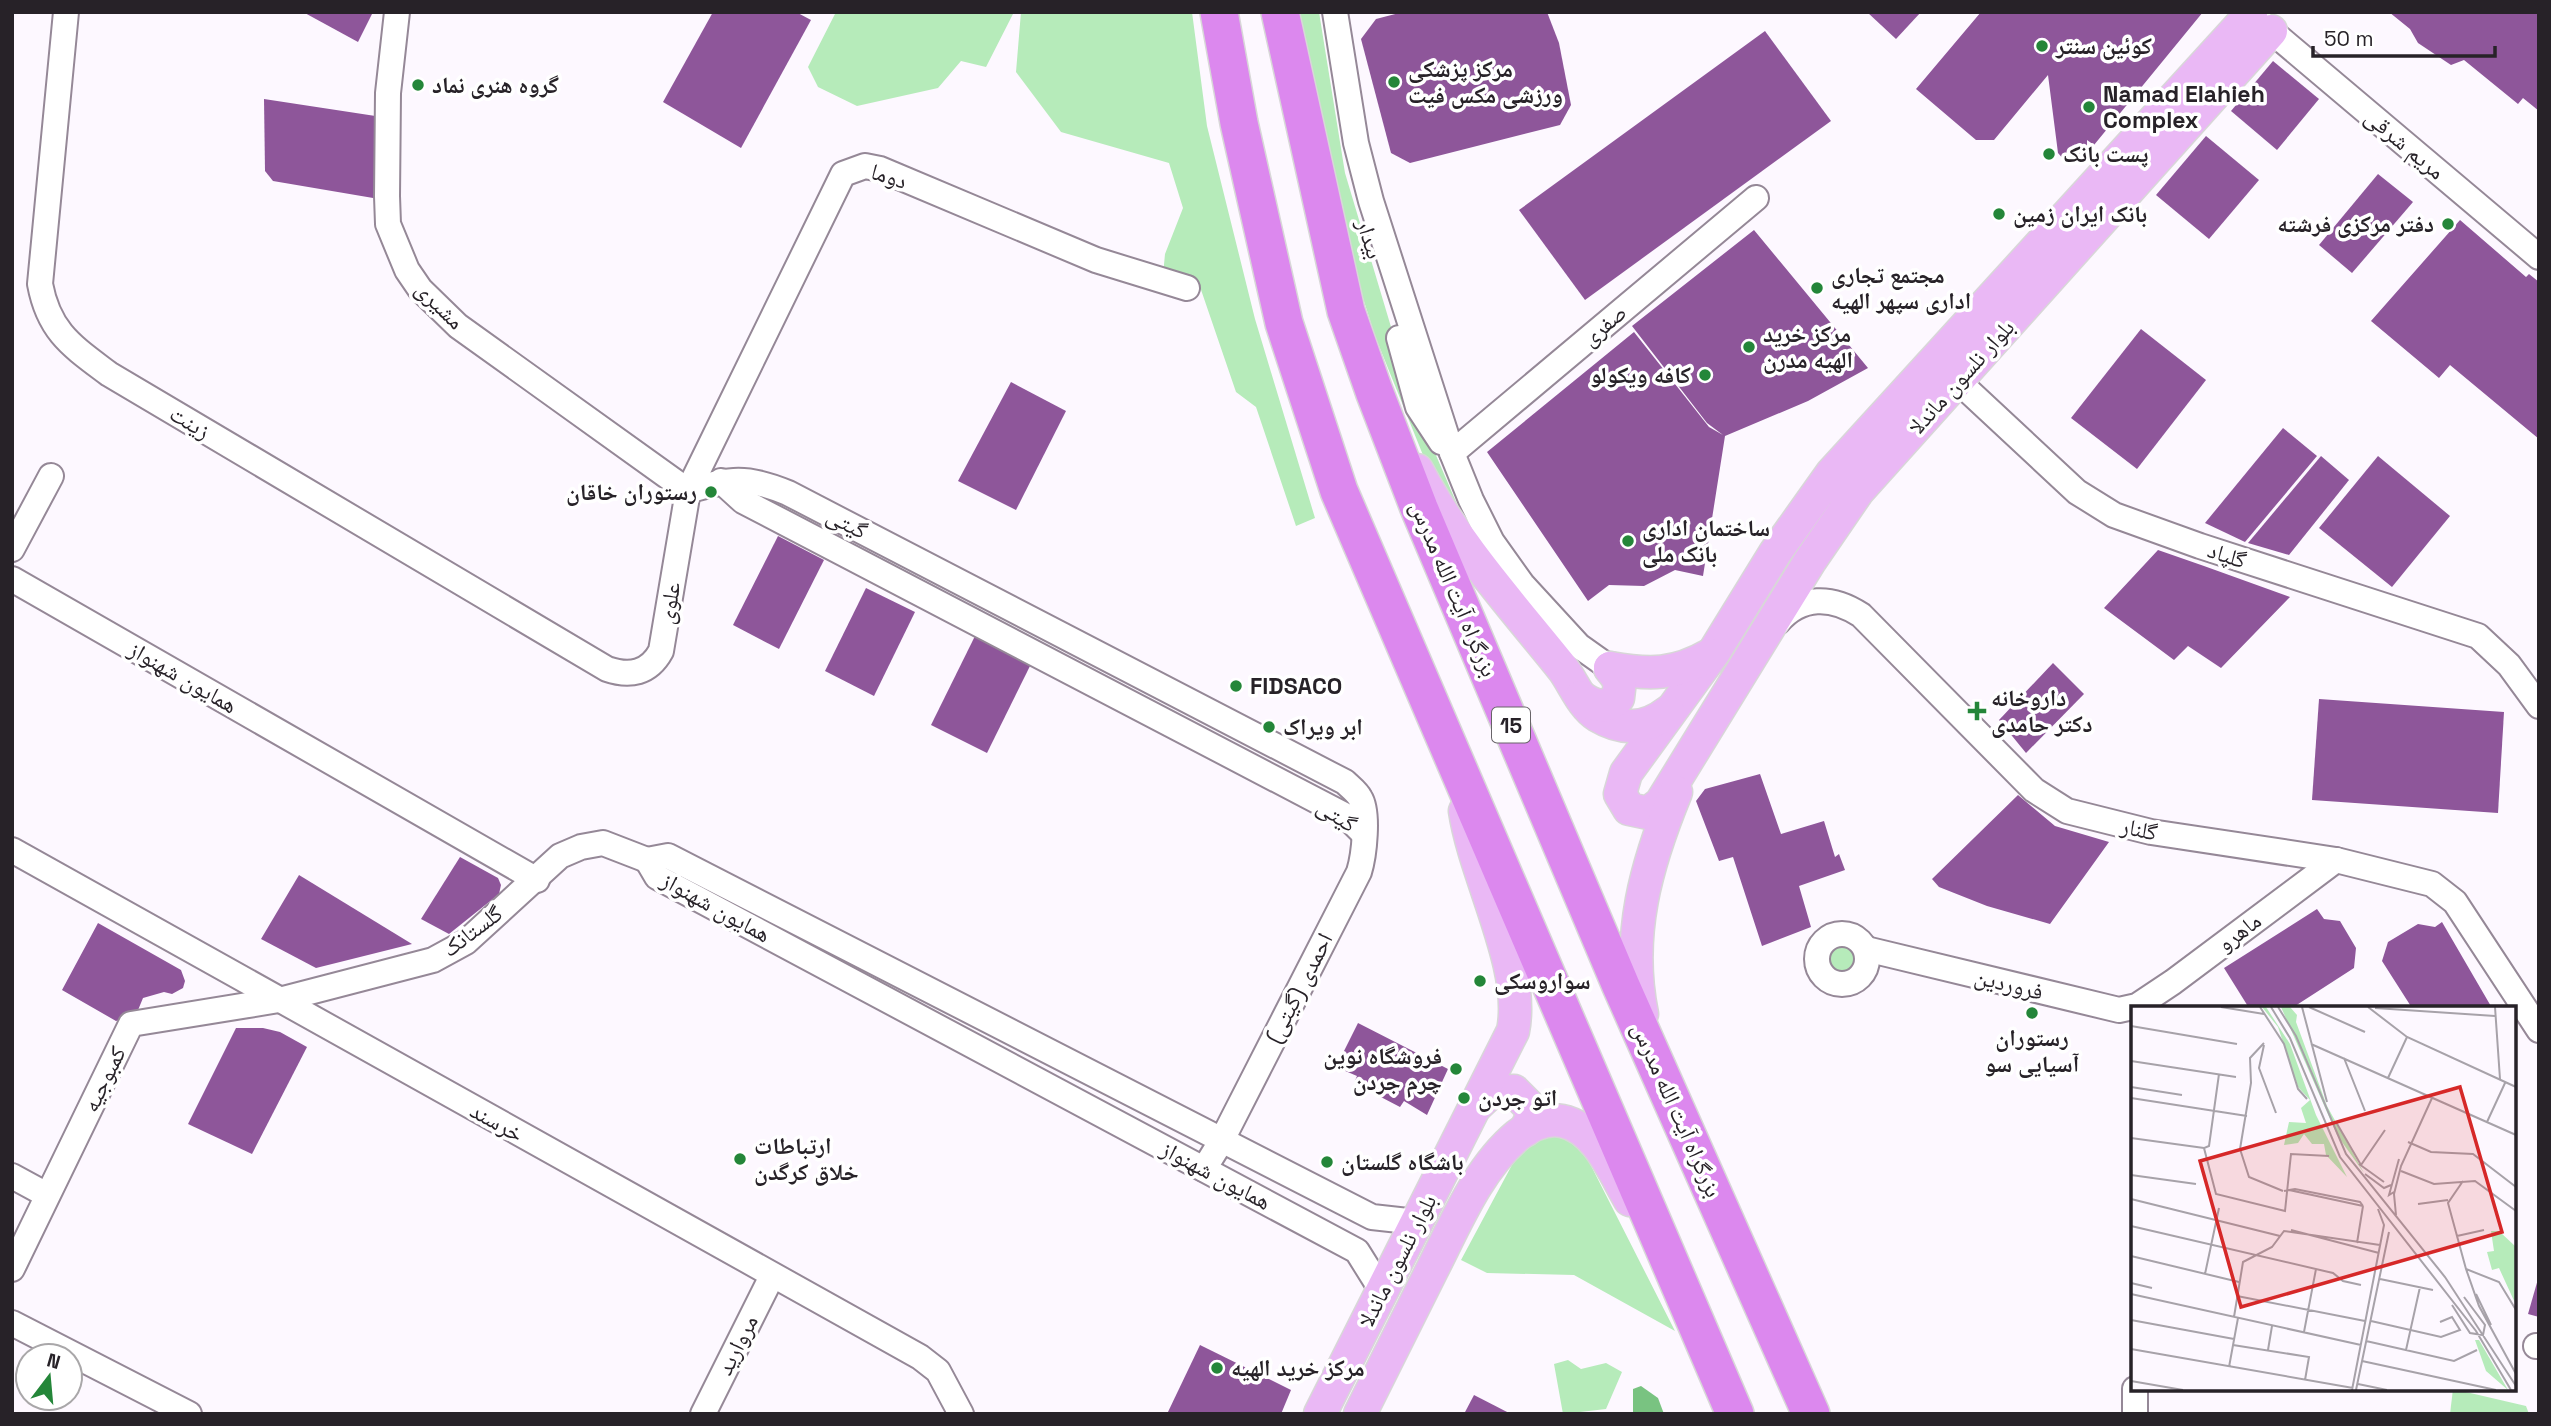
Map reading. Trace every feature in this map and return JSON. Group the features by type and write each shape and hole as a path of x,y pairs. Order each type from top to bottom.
{"highway":[{"path":"1219,12 1239,123 1284,323 1339,491 1735,1414"},
{"name":"بزرگراه آیت الله مدرس","path":"1279,12 1346,311 1374,391 1419,508 1651,1053 1811,1414"}],"main road":[{"name":"بلوار نلسون ماندلا","path":"1946,371 1832,473 1775,553 1714,652 1623,780 1619,794 1625,806 1638,813 1651,811 1661,803 1858,491 1946,371 2256,19"},
{"path":"1374,391 1435,502 1467,551 1597,715 1633,727 1650,723 1672,709"},
{"path":"1611,668 1641,673 1670,671 1686,668 1714,652"},
{"path":"1581,697 1594,706 1603,706 1618,698 1620,681 1611,668"},
{"path":"1651,1053 1635,970 1640,904 1651,856 1692,753"},
{"name":"بلوار نلسون ماندلا","path":"1320,1414 1510,1041 1516,1015 1514,986 1468,830 1460,778"},
{"path":"1475,1108 1491,1092 1514,1091 1531,1108 1531,1121 1526,1130"},
{"path":"1526,1130 1548,1120 1564,1121 1581,1129 1593,1140 1671,1267"},
{"name":"بلوار نلسون ماندلا","path":"1360,1414 1475,1189 1502,1152 1526,1130"}],"street":[{"name":"زینت","path":"66,12 40,284 44,305 64,339 109,374 607,669"},
{"name":"مشیری","path":"397,12 388,93 388,224 407,270 451,321 688,491"},
{"name":"بیدار","path":"1323,12 1344,144 1418,407 1437,438 1452,453"},
{"name":"بیدار","path":"1335,12 1356,143 1371,201 1452,453 1477,515 1502,556 1563,629 1592,657 1611,668"},
{"name":"مریم شرقی","path":"2256,19 2539,257"},
{"name":"دوما","path":"688,491 837,182 854,168 880,169 1096,260 1187,288"},
{"name":"صفری","path":"1452,453 1756,198"},
{"name":"گلپاد","path":"1946,371 2095,505 2200,546 2478,636 2509,665 2539,706"},
{"path":"12,549 51,475"},
{"name":"گیتی","path":"688,491 721,481 758,481 788,493 1345,782 1360,798 1364,809 1363,832"},
{"name":"علوی","path":"607,669 620,673 638,673 655,662 661,651 688,491"},
{"name":"همایون شهنواز","path":"12,579 537,880"},
{"name":"گلنار","path":"1759,644 1785,614 1805,601 1829,602 1853,610 1868,621 2034,790 2067,811 2151,832 2336,860 2417,877 2442,890 2455,902 2539,1031"},
{"name":"احمدی (گیتی)","path":"1222,1140 1359,872 1363,832"},
{"name":"گلستانک","path":"279,1000 433,960 466,942 561,856 581,847 603,843 658,864"},
{"name":"خرسند","path":"12,850 920,1357 938,1371 961,1414"},
{"name":"ماهرو","path":"2148,1003 2336,860"},
{"name":"همایون شهنواز","path":"658,864 1222,1140 1372,1217 1417,1222"},
{"name":"همایون شهنواز","path":"658,864 1204,1169 1357,1251 1382,1291"},
{"name":"فروردین","path":"1866,949 2119,1010 2131,1007"},
{"name":"کمبوجیه","path":"12,1269 131,1024 279,1000"},
{"path":"1204,1169 1222,1140"},
{"path":"12,1176 47,1195"},
{"name":"مروارید","path":"703,1414 772,1276"},
{"path":"12,1323 189,1414"},
{"path":"2135,1391 2135,1414"}],"shaded area":[{"path":"836,12 1014,12 986,67 961,61 938,88 857,106 818,87 808,67"},
{"path":"1021,12 1192,12 1207,126 1255,319 1315,518 1296,526 1256,407 1236,392 1198,281 1163,275 1165,254 1183,208 1169,163 1061,132 1016,72"},
{"path":"1293,12 1319,12 1345,173 1400,357 1432,446 1466,525 1427,465 1375,336 1332,200"},
{"path":"1843,940 1856,946 1862,959 1856,972 1843,978 1830,972 1824,959 1830,946"},
{"path":"1539,1136 1562,1136 1580,1144 1675,1331 1574,1275 1487,1273 1461,1260 1520,1150"},
{"path":"1568,1360 1581,1369 1606,1363 1622,1372 1606,1409 1563,1414 1554,1364"},
{"path":"1641,1386 1658,1398 1664,1414 1633,1414 1633,1389"},
{"path":"2453,1391 2462,1391 2526,1406 2529,1414 2450,1414"}],"building":[{"path":"303,12 373,12 358,42"},
{"path":"713,12 796,12 811,20 741,148 663,102"},
{"path":"1403,12 1547,12 1559,43 1571,105 1560,125 1410,163 1391,153 1361,39 1376,19"},
{"path":"1867,12 1921,12 1896,39"},
{"path":"1981,12 2203,12 2094,145 2087,140 2087,153 2083,159 2073,162 2065,161 2058,153 2048,75 1994,140 1976,140 1916,89"},
{"path":"2389,12 2539,12 2539,111 2523,98 2518,104 2464,60 2451,65 2418,43 2410,29"},
{"path":"1765,31 1831,121 1585,300 1519,210"},
{"path":"2273,61 2319,99 2277,150 2231,111"},
{"path":"264,99 382,117 379,199 273,181 265,171"},
{"path":"2206,136 2259,180 2209,239 2156,195"},
{"path":"2378,174 2413,202 2352,273 2319,245"},
{"path":"2460,220 2526,277 2529,274 2539,282 2539,439 2450,365 2439,378 2371,321"},
{"path":"1754,230 1868,368 1808,401 1725,436 1703,576 1675,570 1644,586 1609,585 1588,601 1487,452 1634,332 1709,427 1723,435 1707,423 1632,326"},
{"path":"2141,329 2206,380 2137,469 2071,418"},
{"path":"1011,382 1066,411 1016,510 958,481"},
{"path":"2283,428 2317,456 2245,542 2205,523"},
{"path":"2321,456 2349,480 2289,555 2248,543"},
{"path":"2378,456 2450,516 2392,587 2319,528"},
{"path":"778,536 824,560 779,649 733,625"},
{"path":"2158,550 2290,597 2221,668 2188,646 2174,660 2104,608"},
{"path":"866,588 915,612 874,696 825,671"},
{"path":"975,636 1031,664 987,753 931,725"},
{"path":"2053,663 2084,694 2026,753 1999,720"},
{"path":"2319,699 2504,712 2498,813 2312,800"},
{"path":"1760,774 1781,834 1824,821 1835,857 1839,854 1845,870 1799,886 1811,927 1762,946 1733,857 1719,861 1696,801 1705,789"},
{"path":"2018,795 2055,826 2109,842 2050,924 1987,906 1939,887 1932,879"},
{"path":"460,857 498,878 501,885 499,894 449,934 421,919"},
{"path":"299,875 412,944 316,968 261,939"},
{"path":"2317,909 2324,919 2340,921 2356,948 2354,968 2295,1006 2248,1006 2224,968"},
{"path":"2442,922 2491,1006 2411,1006 2382,961 2388,942 2418,924 2435,927"},
{"path":"98,923 181,970 185,981 183,988 172,994 164,992 143,998 136,1015 116,1021 62,990"},
{"path":"1358,1023 1448,1069 1427,1115 1404,1101 1400,1107 1354,1083 1357,1076 1336,1067"},
{"path":"236,1028 263,1028 280,1032 307,1047 252,1154 188,1124"},
{"path":"2539,1279 2539,1317 2528,1314"},
{"name":"مرکز خرید الهیه","path":"1200,1345 1291,1390 1281,1414 1167,1414"},
{"path":"1474,1395 1511,1414 1464,1414"}],"place":[{"name":"کوئین سنتر","path":"2042,46"},
{"name":"مرکز پزشکی ورزشی مکس فیت","path":"1394,82"},
{"name":"گروه هنری نماد","path":"418,85"},
{"name":"Namad Elahieh Complex","path":"2089,107"},
{"name":"پست بانک","path":"2049,154"},
{"name":"بانک ایران زمین","path":"1999,214"},
{"name":"دفتر مرکزی فرشته","path":"2448,224"},
{"name":"مجتمع تجاری اداری سپهر الهیه","path":"1817,288"},
{"name":"مرکز خرید الهیه مدرن","path":"1749,347"},
{"name":"کافه ویکولو","path":"1705,375"},
{"name":"رستوران خاقان","path":"711,492"},
{"name":"ساختمان اداری بانک ملی","path":"1628,541"},
{"name":"FIDSACO","path":"1236,686"},
{"name":"داروخانه دکتر حامدی","path":"1977,711"},
{"name":"ابر ویراک","path":"1269,727"},
{"name":"سواروسکی","path":"1480,981"},
{"name":"رستوران آسیایی سو","path":"2032,1013"},
{"name":"فروشگاه نوین چرم جردن","path":"1456,1069"},
{"name":"اتو جردن","path":"1464,1098"},
{"name":"ارتباطات خلاق کرگدن","path":"740,1159"},
{"name":"باشگاه گلستان","path":"1327,1162"},
{"name":"مرکز خرید الهیه","path":"1217,1368"}]}
